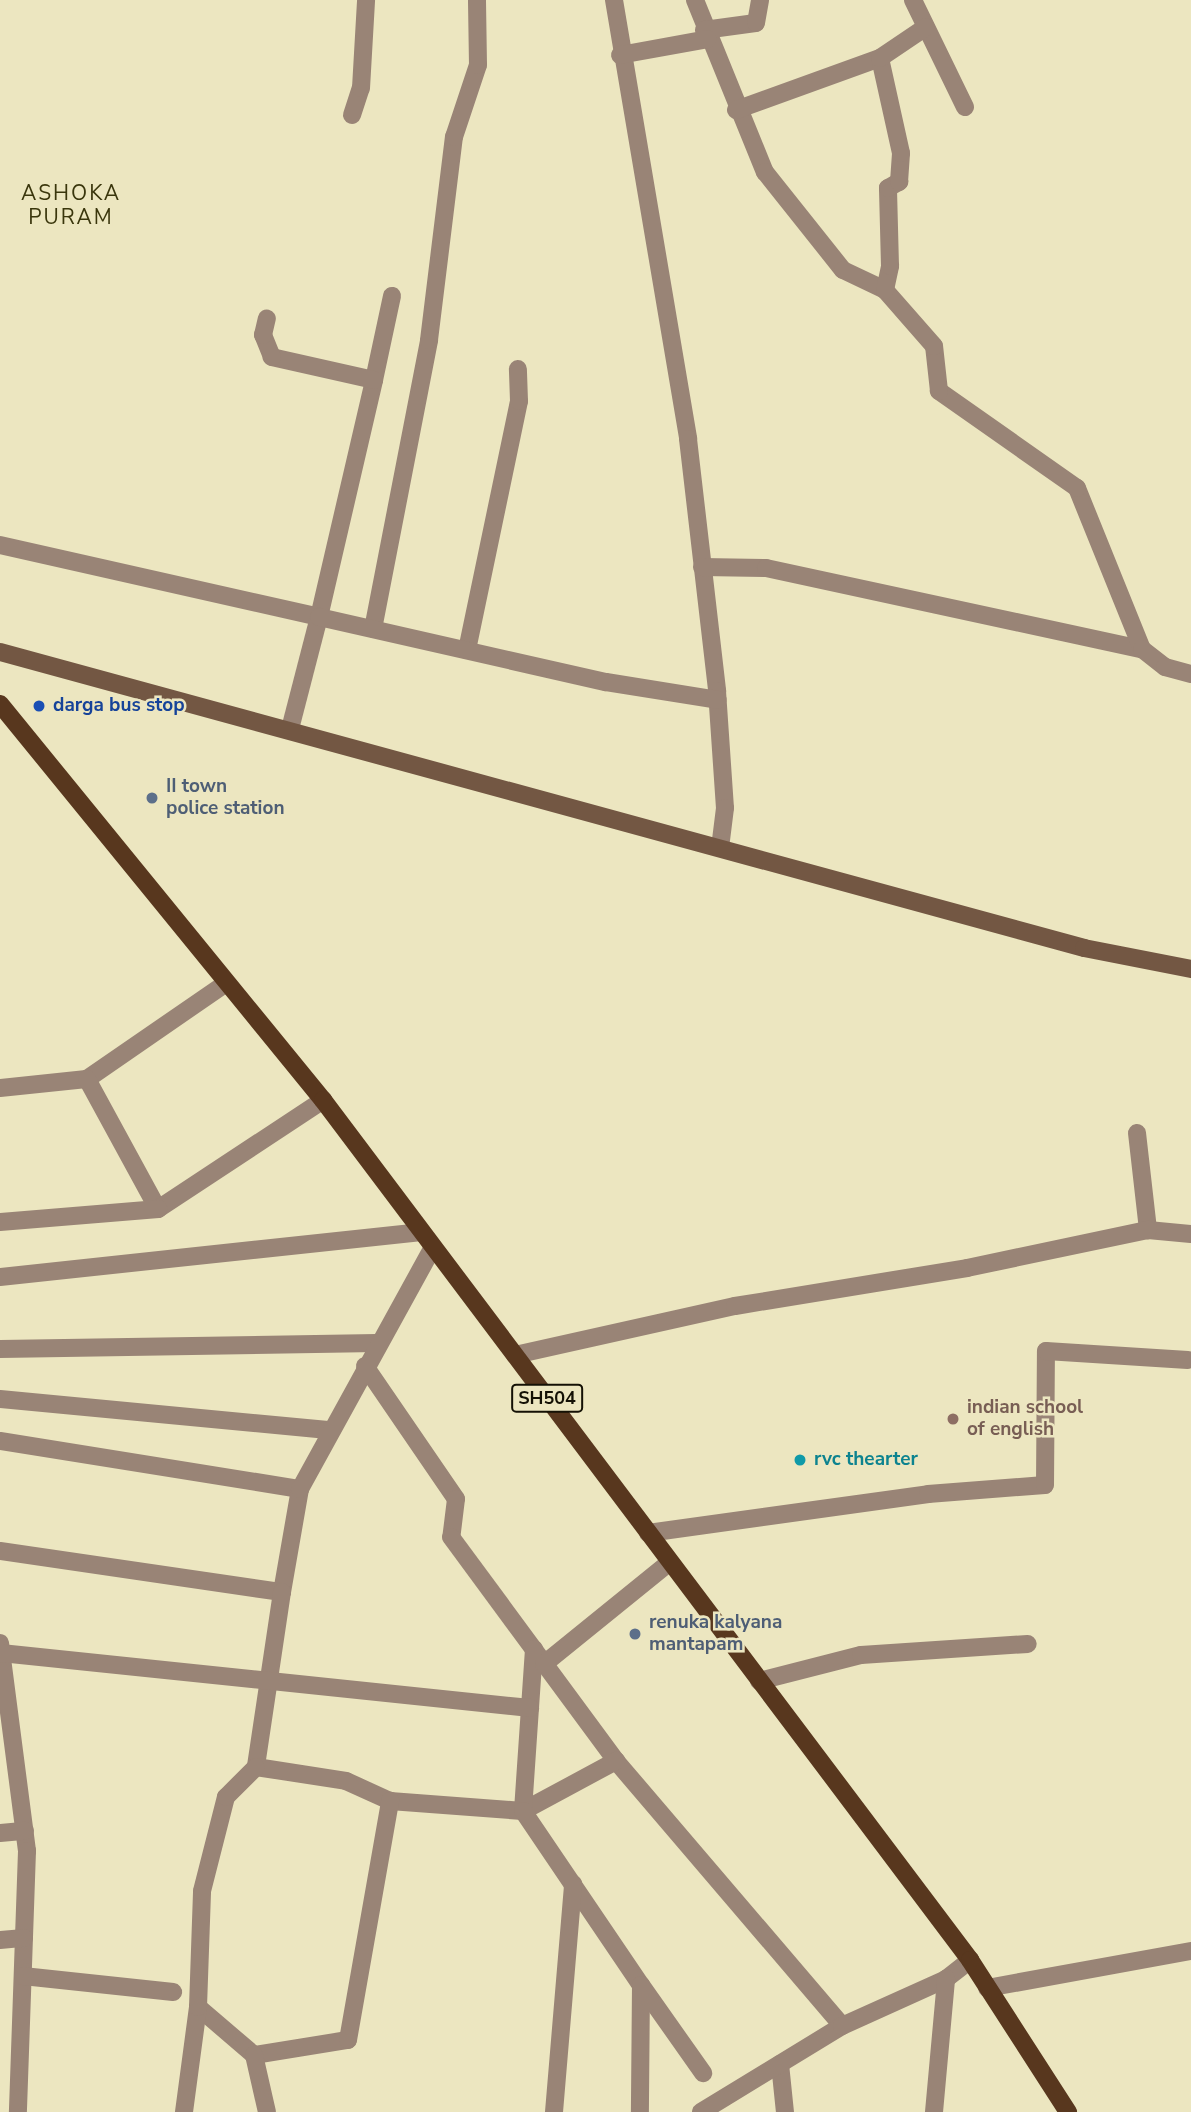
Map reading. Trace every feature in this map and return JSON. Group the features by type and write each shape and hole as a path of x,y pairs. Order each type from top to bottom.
{"main road":[{"name":"SH504","path":"0,704 323,1100 970,1960 1068,2112"}],"street":[{"path":"352,115 361,88 366,0"},
{"path":"373,629 429,340 454,137 478,65 477,0"},
{"path":"614,0 620,55 688,439 718,700 725,808 720,848"},
{"path":"695,0 736,110 765,172 814,239 843,270 884,290 934,346 939,391 1077,488 1142,649"},
{"path":"620,55 756,23 760,0"},
{"path":"913,0 965,107"},
{"path":"736,110 880,58 926,27"},
{"path":"880,58 901,153 899,182 888,188 890,266 884,290"},
{"path":"290,729 319,617 392,296"},
{"path":"267,318 263,335 272,357 374,380"},
{"path":"467,650 519,401 518,369"},
{"path":"0,544 467,650 718,700"},
{"path":"702,567 766,568 1142,649 1165,667 1191,674"},
{"path":"0,652 290,729 1084,948 1191,969"},
{"path":"0,1088 87,1079 226,983"},
{"path":"87,1079 158,1209"},
{"path":"0,1222 158,1209 323,1100"},
{"path":"1137,1133 1147,1230"},
{"path":"515,1355 735,1306 967,1268 1147,1230 1191,1234"},
{"path":"0,1277 422,1232"},
{"path":"184,2112 198,2007 201,1891 226,1797 256,1767 300,1489 377,1343 433,1247"},
{"path":"0,1349 377,1343"},
{"path":"648,1533 1045,1485 1046,1351 1190,1356"},
{"path":"365,1366 456,1499 451,1537 616,1761 842,2026"},
{"path":"0,1399 331,1430"},
{"path":"0,1441 300,1489"},
{"path":"0,1550 282,1592"},
{"path":"544,1664 670,1562"},
{"path":"760,1681 861,1655 1028,1644"},
{"path":"0,2108 18,2111 24,1938 24,1831 6,1732 1,1648 268,1686 530,1708"},
{"path":"534,1649 523,1811 703,2073"},
{"path":"256,1767 346,1781 390,1801 523,1811 616,1761"},
{"path":"254,2055 348,2040 390,1801"},
{"path":"0,1833 24,1831"},
{"path":"554,2112 573,1884"},
{"path":"0,1940 24,1938"},
{"path":"987,1988 1191,1951"},
{"path":"701,2112 842,2026 946,1979 970,1960"},
{"path":"23,1976 173,1992"},
{"path":"934,2112 946,1979"},
{"path":"640,2112 641,1985"},
{"path":"198,2007 254,2055 267,2112"},
{"path":"780,2064 785,2112"}],"place":[{"name":"darga bus stop","path":"39,706"},
{"name":"II town police station","path":"152,798"},
{"name":"indian school of english","path":"953,1419"},
{"name":"rvc thearter","path":"800,1460"},
{"name":"renuka kalyana mantapam","path":"635,1634"}],"district":[{"name":"ASHOKA PURAM","path":"71,205"}]}
